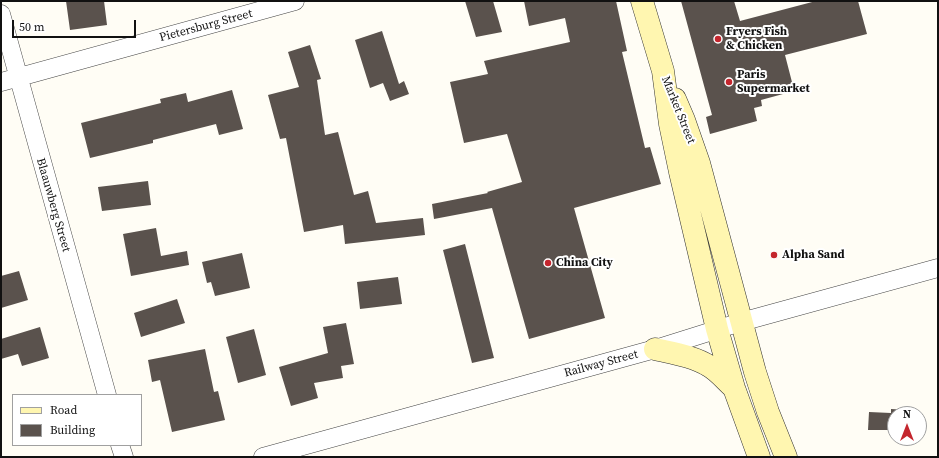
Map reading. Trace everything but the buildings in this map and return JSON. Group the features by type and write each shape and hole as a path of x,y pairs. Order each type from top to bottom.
{"main road":[{"path":"642,1 663,71"},
{"name":"Market Street","path":"663,71 684,120 699,163 754,372 786,457"},
{"name":"Market Street","path":"663,71 670,124 680,172 717,330 734,388 760,457"},
{"path":"655,349 695,359 708,365 734,388"}],"street":[{"name":"Pietersburg Street","path":"9,80 295,1"},
{"name":"Blaauwberg Street","path":"1,14 9,80 106,394"},
{"name":"Railway Street","path":"263,457 655,349 741,322 938,268"},
{"path":"120,446 124,457"}],"place":[{"name":"Fryers Fish & Chicken","path":"718,39"},
{"name":"Paris Supermarket","path":"729,82"},
{"name":"Alpha Sand","path":"774,255"},
{"name":"China City","path":"548,263"}]}
